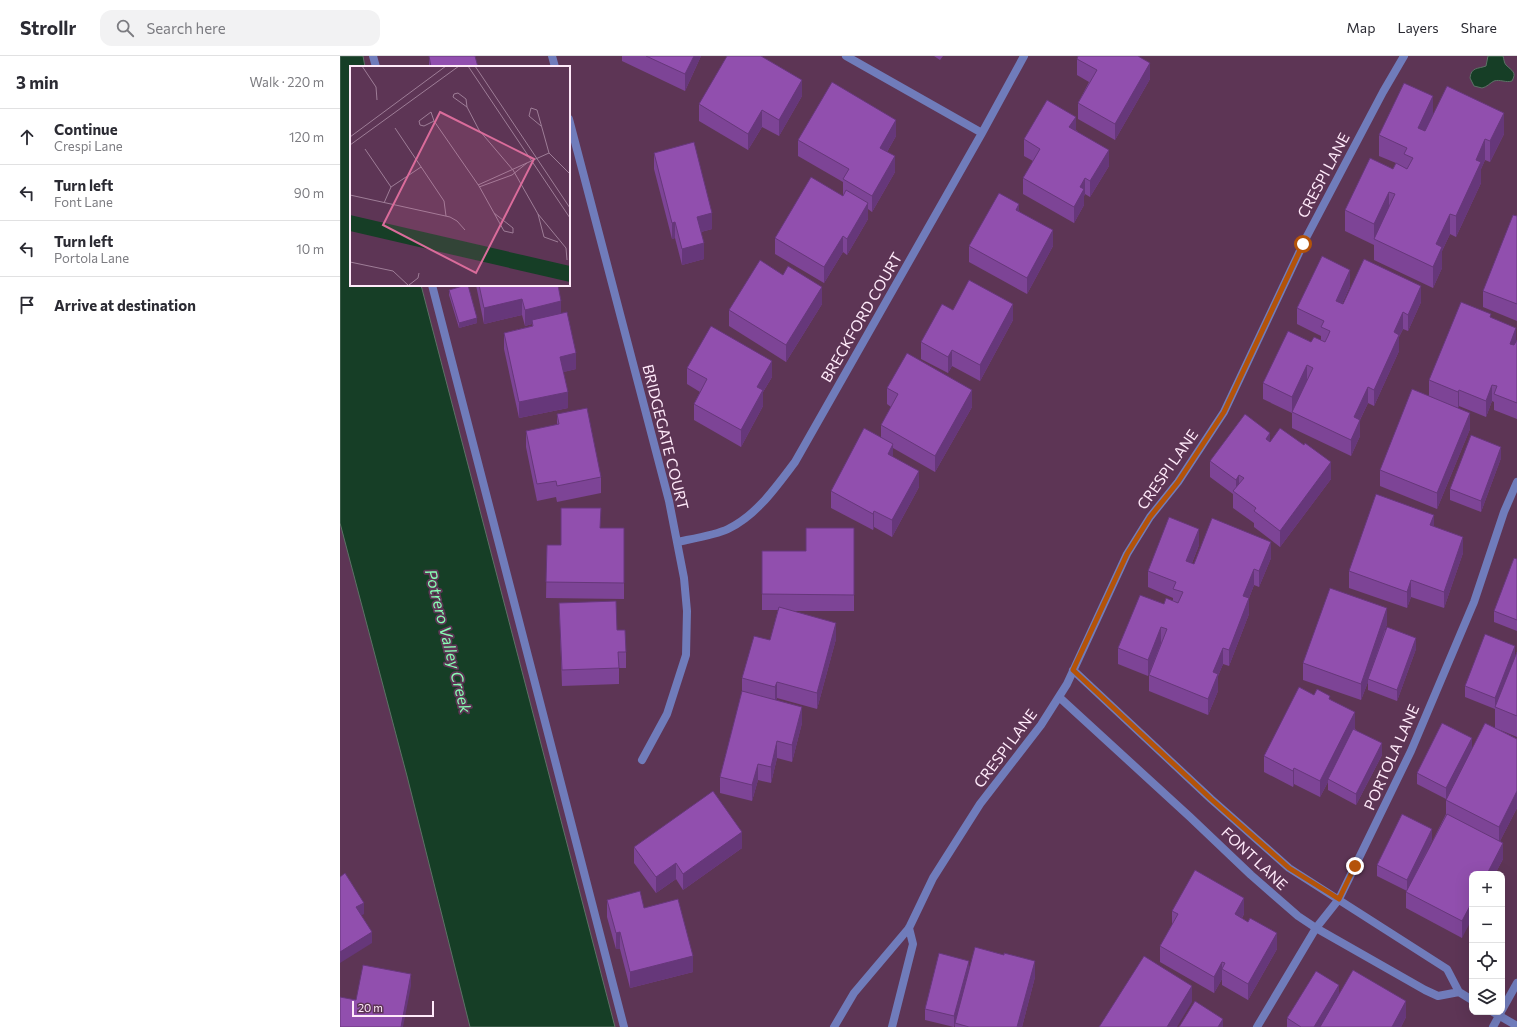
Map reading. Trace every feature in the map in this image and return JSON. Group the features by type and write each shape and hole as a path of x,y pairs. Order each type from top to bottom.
{"street":[{"path":"374,56 376,66"},
{"path":"552,56 555,66"},
{"path":"846,56 982,133"},
{"name":"BRECKFORD COURT","path":"677,542 727,530 750,515 769,496 795,462 982,133 1024,56"},
{"name":"CRESPI LANE","path":"834,1027 854,993 909,928 933,878 980,804 1041,725 1067,684 1127,554 1150,517 1178,482 1224,412 1306,238 1383,92 1404,56"},
{"name":"BRIDGEGATE COURT","path":"570,123 669,501 684,578 687,611 686,655 667,714 642,760"},
{"path":"432,286 469,434 590,889 624,1027"},
{"name":"PORTOLA LANE","path":"1257,1027 1316,928 1339,899 1411,750 1474,602 1504,512 1517,482"},
{"name":"FONT LANE","path":"1073,670 1211,799 1289,868 1447,970 1459,992 1469,998"},
{"name":"FONT LANE","path":"1059,697 1283,904 1316,928 1438,996 1459,992"},
{"path":"892,1027 913,944 909,928"},
{"path":"1505,1002 1517,982"},
{"path":"1492,1027 1498,1015"},
{"path":"1503,1015 1517,1026"}],"water":[{"name":"Potrero Valley Creek","path":"340,56 363,56 365,66 350,66 350,286 421,286 615,1027 470,1027 407,776 340,523"},
{"path":"1488,56 1503,56 1505,64 1514,74 1512,81 1508,82 1498,80 1482,88 1474,86 1470,78 1471,74 1473,70 1486,66"}],"building":[{"path":"429,56 475,56 478,66 431,66"},
{"path":"646,56 694,56 685,74"},
{"path":"727,56 761,56 802,80 779,120 762,110 748,134 699,104"},
{"path":"1078,56 1138,56 1150,63 1115,124 1078,103 1097,70 1077,59"},
{"path":"832,82 896,120 880,148 895,156 872,196 843,179 849,169 798,140"},
{"path":"1404,83 1433,96 1418,128 1425,131 1447,86 1504,113 1490,141 1485,139 1476,160 1481,162 1456,216 1450,214 1436,244 1442,247 1433,267 1374,239 1395,194 1389,192 1374,224 1345,210 1370,158 1393,169 1396,163 1407,169 1413,158 1404,154 1407,148 1379,135"},
{"path":"1047,100 1076,117 1069,127 1109,150 1090,181 1085,178 1080,187 1084,189 1074,207 1023,178 1040,149 1024,139"},
{"path":"694,142 712,213 697,217 704,243 682,249 675,222 672,223 654,153"},
{"path":"811,177 843,196 846,190 868,203 847,239 843,236 824,267 775,238"},
{"path":"999,193 1019,204 1016,210 1053,230 1027,278 969,246"},
{"path":"1513,215 1517,216 1517,304 1483,291"},
{"path":"1322,256 1350,270 1336,301 1343,304 1364,259 1421,286 1408,315 1403,312 1394,332 1399,335 1374,390 1368,387 1354,417 1360,420 1351,440 1292,412 1313,368 1307,365 1292,397 1263,383 1288,331 1311,342 1314,337 1325,342 1328,336 1330,331 1321,327 1324,321 1297,308"},
{"path":"760,260 783,275 788,266 822,287 786,345 729,310"},
{"path":"969,280 1013,304 980,365 952,350 948,357 921,342 942,304 953,310"},
{"path":"468,286 477,318 459,323 449,290"},
{"path":"479,286 558,286 561,301 525,310 522,299 484,308"},
{"path":"1461,302 1491,314 1490,317 1516,328 1510,344 1514,345 1517,340 1517,403 1494,394 1497,386 1492,385 1486,401 1459,390 1458,392 1429,380"},
{"path":"567,312 576,353 560,357 568,392 519,402 504,333 533,326 532,320"},
{"path":"711,326 772,361 757,387 763,390 741,430 694,404 707,379 687,368"},
{"path":"907,353 972,390 935,456 881,425 898,394 887,388"},
{"path":"1412,389 1470,413 1437,493 1380,470"},
{"path":"587,408 601,477 557,486 556,481 537,484 526,431 559,424 557,414"},
{"path":"1245,414 1270,433 1266,439 1270,442 1280,428 1304,445 1305,443 1331,462 1280,531 1254,511 1256,508 1233,491 1244,478 1239,475 1236,480 1210,461"},
{"path":"864,428 893,444 888,454 919,471 892,520 874,511 873,514 831,491"},
{"path":"1471,435 1501,447 1481,501 1450,489"},
{"path":"1376,494 1434,515 1430,525 1463,537 1444,592 1411,580 1407,592 1349,571"},
{"path":"561,508 601,508 600,528 624,528 624,583 546,582 547,545 561,545"},
{"path":"1169,517 1199,529 1186,561 1194,564 1212,518 1271,542 1259,571 1254,569 1243,596 1249,598 1229,650 1223,648 1213,672 1218,674 1208,699 1149,675 1167,629 1161,627 1148,660 1118,648 1140,595 1164,604 1166,598 1178,603 1183,592 1173,589 1176,582 1148,571"},
{"path":"806,528 854,528 854,595 762,594 762,551 806,551"},
{"path":"1514,558 1517,559 1517,620 1494,611"},
{"path":"1330,588 1387,608 1361,684 1303,663"},
{"path":"616,601 617,630 625,630 626,652 618,652 619,668 562,670 559,603"},
{"path":"779,607 836,623 817,693 777,682 775,687 742,678 754,636 770,640"},
{"path":"1387,627 1416,638 1397,690 1368,679"},
{"path":"1485,634 1515,646 1495,698 1465,686"},
{"path":"1517,652 1517,716 1495,707"},
{"path":"1299,687 1314,695 1317,689 1330,696 1329,699 1355,712 1320,781 1294,768 1293,771 1264,756"},
{"path":"742,691 802,707 792,745 777,741 771,767 758,764 752,785 720,777"},
{"path":"1442,723 1472,738 1446,788 1417,773"},
{"path":"1485,723 1517,739 1517,791 1499,827 1446,800"},
{"path":"1353,729 1382,743 1356,794 1328,779"},
{"path":"713,791 742,832 683,874 676,863 656,877 634,847"},
{"path":"1402,814 1432,829 1407,880 1377,865"},
{"path":"1447,814 1503,843 1489,871 1469,871 1469,908 1462,921 1406,892"},
{"path":"1195,870 1244,898 1235,914 1248,922 1250,918 1277,933 1248,984 1222,969 1225,963 1222,962 1214,977 1160,946 1178,914 1172,911"},
{"path":"345,873 364,903 356,907 372,932 340,952 340,877"},
{"path":"640,891 644,908 678,899 693,956 630,972 620,932 616,933 607,900"},
{"path":"975,947 1004,955 1004,953 1035,961 1017,1027 969,1027 955,1023"},
{"path":"939,953 969,961 954,1016 925,1009"},
{"path":"1144,956 1192,986 1167,1027 1099,1027"},
{"path":"363,965 411,974 401,1027 340,1027 340,997 356,1000"},
{"path":"1353,970 1406,1001 1392,1027 1320,1027"},
{"path":"1316,971 1339,985 1314,1027 1301,1027 1287,1018"},
{"path":"1195,1001 1223,1019 1218,1027 1179,1027"}],"route":[{"path":"1303,244 1224,412 1178,482 1150,517 1127,554 1073,670 1211,799 1289,868 1339,899 1355,866"}]}
